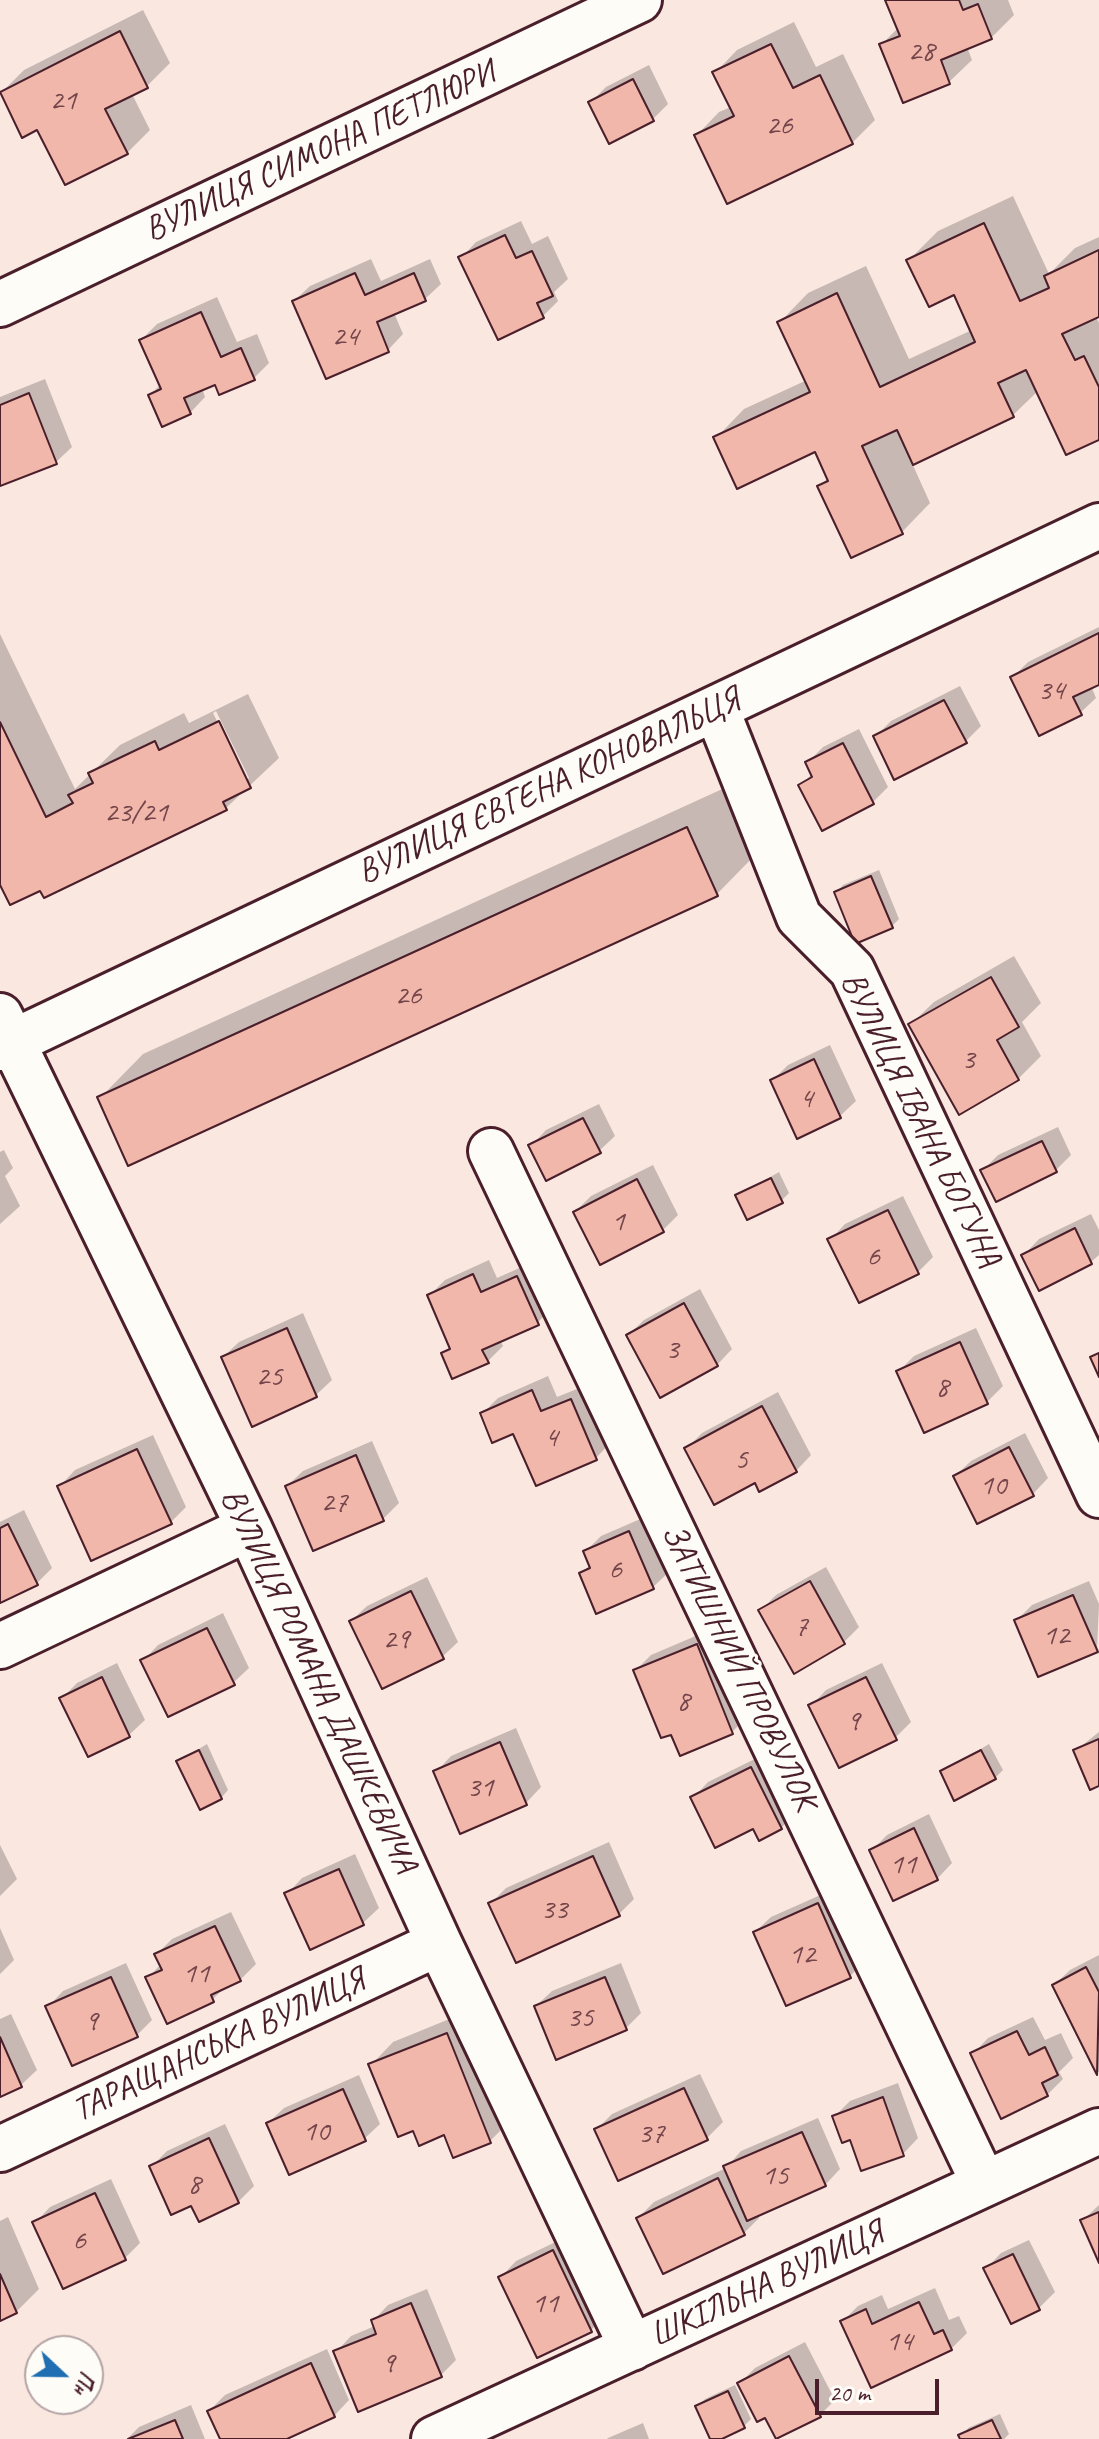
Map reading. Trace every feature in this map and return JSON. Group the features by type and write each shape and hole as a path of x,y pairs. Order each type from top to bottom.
{"street":[{"name":"ВУЛИЦЯ СИМОНА ПЕТЛЮРИ","path":"0,304 639,0"},
{"name":"ВУЛИЦЯ ЄВГЕНА КОНОВАЛЬЦЯ","path":"4,1036 716,708 1099,526"},
{"name":"ВУЛИЦЯ ІВАНА БОГУНА","path":"716,708 799,917 852,970 1099,1495"},
{"name":"ВУЛИЦЯ РОМАНА ДАШКЕВИЧА","path":"4,1036 249,1528 439,1943 632,2348"},
{"name":"ЗАТИШНИЙ ПРОВУЛОК","path":"491,1151 984,2184"},
{"path":"0,1646 249,1528"},
{"name":"ТАРАЩАНСЬКА ВУЛИЦЯ","path":"0,2149 439,1943"},
{"name":"ШКІЛЬНА ВУЛИЦЯ","path":"434,2439 1099,2131"}],"building":[{"path":"885,0 959,0 963,10 978,4 992,39 941,60 950,84 903,103 879,44 900,36"},
{"path":"120,31 148,88 105,109 128,154 65,185 37,130 22,138 0,92"},
{"path":"771,44 793,88 820,75 853,144 727,204 694,135 734,116 712,72"},
{"path":"633,79 654,121 609,144 588,102"},
{"path":"984,223 1020,301 1049,288 1044,276 1099,250 1099,317 1062,334 1075,360 1084,356 1099,387 1099,440 1066,455 1026,370 998,383 1014,417 913,465 897,430 862,446 903,534 851,558 817,486 828,481 815,452 737,489 713,437 810,392 777,322 837,293 880,387 975,342 954,295 929,307 906,260"},
{"path":"505,235 516,258 532,251 553,296 537,303 544,318 498,340 458,257"},
{"path":"355,273 365,295 414,273 426,301 377,322 389,352 326,379 292,301"},
{"path":"201,312 221,357 241,348 255,380 219,395 215,385 184,398 191,414 162,427 148,395 161,389 139,340"},
{"path":"29,393 57,464 0,486 0,405"},
{"path":"1099,633 1099,685 1073,697 1082,715 1039,736 1010,677"},
{"path":"944,700 967,743 894,780 873,736"},
{"path":"219,721 251,788 223,802 227,810 44,898 40,891 10,905 0,885 0,722 46,817 73,803 68,795 93,783 88,773 155,741 159,750"},
{"path":"843,743 874,804 822,831 798,785 812,777 805,762"},
{"path":"687,827 718,896 128,1166 97,1097"},
{"path":"871,876 893,928 855,944 834,892"},
{"path":"991,977 1019,1027 997,1040 1019,1080 959,1115 908,1024"},
{"path":"814,1059 841,1118 797,1139 770,1080"},
{"path":"583,1118 601,1153 546,1181 528,1145"},
{"path":"1042,1141 1057,1172 996,1202 980,1170"},
{"path":"771,1178 783,1203 747,1220 735,1195"},
{"path":"637,1179 664,1232 600,1265 573,1212"},
{"path":"888,1210 919,1274 859,1303 827,1239"},
{"path":"1075,1228 1092,1264 1039,1291 1021,1255"},
{"path":"473,1274 481,1292 517,1276 539,1325 482,1350 489,1363 452,1379 441,1353 450,1349 427,1295"},
{"path":"684,1303 718,1366 660,1398 626,1335"},
{"path":"287,1328 317,1397 252,1427 221,1357"},
{"path":"960,1342 988,1404 924,1433 896,1371"},
{"path":"1099,1353 1099,1377 1090,1357"},
{"path":"532,1390 541,1411 571,1399 597,1460 536,1486 513,1434 492,1443 480,1413"},
{"path":"762,1406 797,1472 759,1492 755,1483 714,1505 684,1448"},
{"path":"1009,1447 1034,1496 977,1524 953,1476"},
{"path":"137,1449 172,1524 91,1561 57,1486"},
{"path":"356,1455 384,1521 313,1551 285,1486"},
{"path":"8,1524 38,1585 0,1603 0,1528"},
{"path":"629,1531 654,1589 596,1614 579,1573 590,1568 583,1551"},
{"path":"810,1581 845,1644 794,1674 758,1610"},
{"path":"411,1591 444,1659 382,1689 349,1621"},
{"path":"1073,1595 1098,1652 1038,1677 1014,1620"},
{"path":"207,1628 235,1685 168,1717 140,1660"},
{"path":"697,1644 733,1734 680,1756 671,1735 661,1738 633,1670"},
{"path":"102,1677 130,1737 88,1757 59,1698"},
{"path":"866,1677 897,1740 839,1768 808,1705"},
{"path":"1099,1739 1099,1786 1090,1790 1073,1750"},
{"path":"500,1742 527,1805 460,1834 433,1771"},
{"path":"199,1750 222,1799 200,1810 176,1761"},
{"path":"981,1750 996,1779 954,1801 940,1771"},
{"path":"751,1767 782,1829 759,1841 753,1829 715,1848 690,1797"},
{"path":"914,1828 938,1880 893,1901 869,1850"},
{"path":"593,1856 620,1916 516,1963 488,1903"},
{"path":"339,1869 364,1925 310,1950 284,1893"},
{"path":"818,1903 851,1978 786,2006 753,1932"},
{"path":"215,1926 241,1981 211,1995 214,2002 167,2024 145,1977 162,1970 154,1954"},
{"path":"1086,1967 1099,1992 1097,2075 1052,1985"},
{"path":"111,1977 138,2037 72,2066 45,2006"},
{"path":"605,1977 627,2030 556,2060 534,2006"},
{"path":"1017,2031 1029,2055 1045,2047 1058,2075 1042,2083 1048,2096 1001,2119 970,2053"},
{"path":"447,2033 491,2143 453,2158 444,2135 419,2146 413,2131 398,2137 368,2064"},
{"path":"0,2037 22,2087 0,2097"},
{"path":"684,2088 708,2140 618,2181 594,2129"},
{"path":"343,2089 366,2141 289,2175 266,2123"},
{"path":"883,2097 904,2156 861,2171 850,2140 842,2143 832,2116"},
{"path":"802,2132 826,2186 747,2221 723,2166"},
{"path":"209,2138 239,2203 199,2222 191,2206 171,2215 149,2166"},
{"path":"718,2178 745,2235 663,2274 636,2218"},
{"path":"95,2193 126,2260 63,2289 32,2222"},
{"path":"1099,2212 1099,2263 1080,2220"},
{"path":"553,2250 592,2332 537,2358 498,2277"},
{"path":"1013,2254 1040,2310 1011,2324 983,2268"},
{"path":"0,2274 17,2313 0,2321"},
{"path":"919,2302 934,2334 943,2330 952,2350 871,2388 840,2321 866,2309 872,2324"},
{"path":"411,2303 442,2377 358,2412 333,2351 376,2334 371,2320"},
{"path":"789,2356 821,2417 776,2439 765,2418 757,2422 737,2383"},
{"path":"311,2363 335,2417 287,2439 220,2439 207,2411"},
{"path":"728,2391 745,2428 722,2439 710,2439 695,2406"},
{"path":"175,2420 183,2439 128,2439"},
{"path":"992,2420 1001,2439 960,2439 958,2435"}]}
